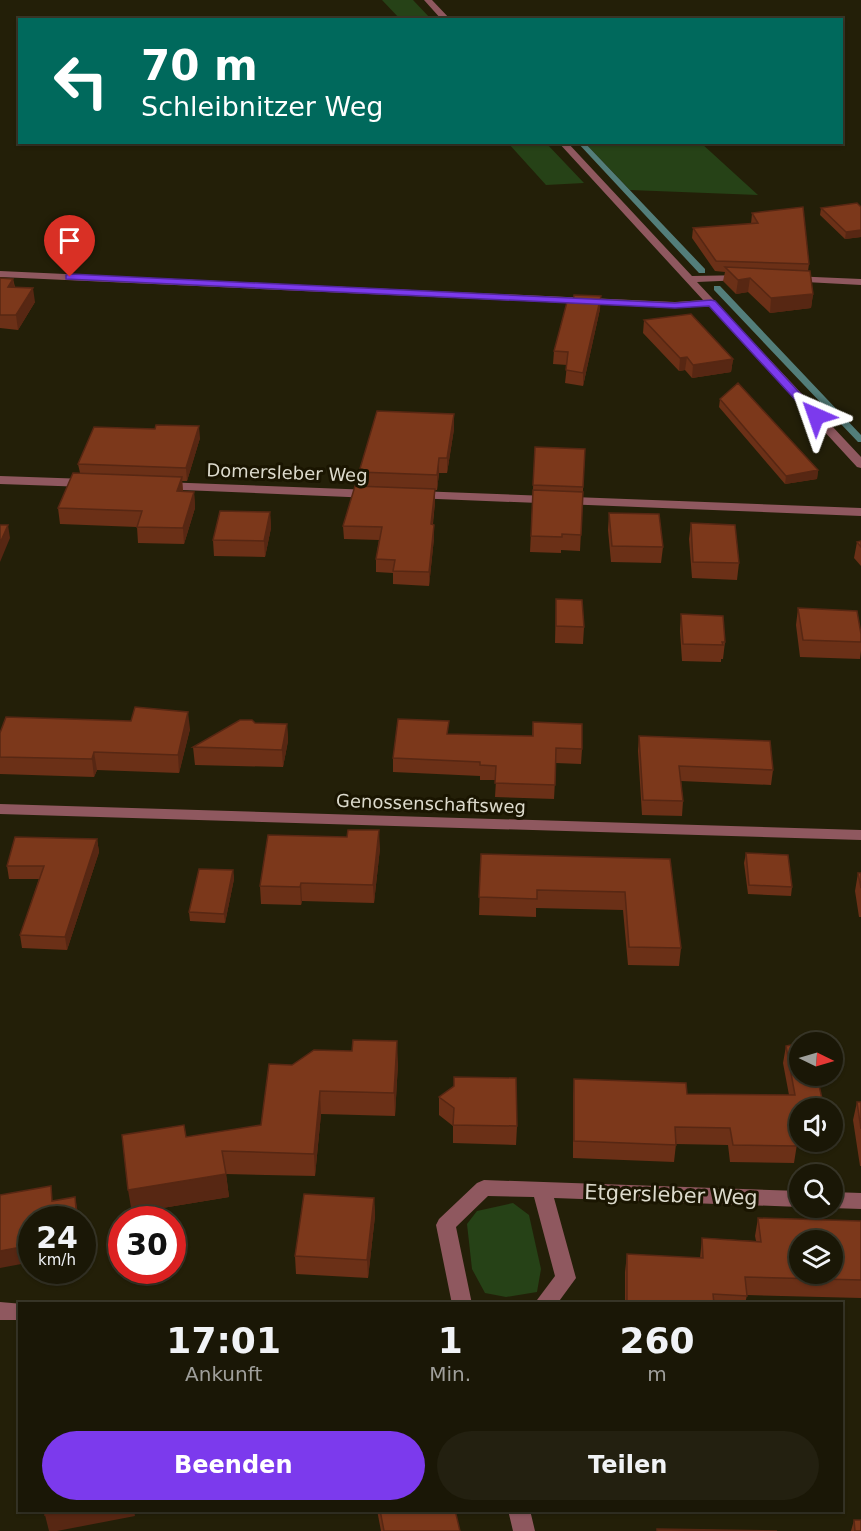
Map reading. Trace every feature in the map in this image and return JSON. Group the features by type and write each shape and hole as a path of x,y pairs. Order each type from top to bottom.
{"street":[{"path":"428,0 445,18"},
{"path":"564,144 861,464"},
{"path":"0,274 663,305 711,303"},
{"path":"689,279 720,276 755,278"},
{"path":"779,279 861,282"},
{"path":"0,480 96,483"},
{"name":"Domersleber Weg","path":"144,485 383,494"},
{"path":"407,495 861,512"},
{"name":"Genossenschaftsweg","path":"0,809 861,835"},
{"name":"Etgersleber Weg","path":"462,1302 446,1225 484,1188 789,1199"},
{"path":"542,1191 566,1278 546,1302"},
{"path":"843,1200 861,1201"},
{"path":"0,1311 18,1311"},
{"path":"520,1512 525,1531"}],"green space":[{"path":"382,0 413,0 430,18 399,18"},
{"path":"509,144 547,144 584,183 546,185"},
{"path":"586,144 702,144 758,195 630,190"},
{"path":"513,1203 529,1215 541,1269 537,1292 506,1297 485,1293 472,1269 467,1224 477,1211"}],"building":[{"path":"857,203 861,207 861,230 846,232 821,208"},
{"path":"803,207 809,264 716,261 693,228 758,223 752,213"},
{"path":"725,267 810,271 813,294 771,298 750,278 738,280"},
{"path":"0,278 13,279 8,287 33,288 16,315 0,315"},
{"path":"574,295 601,296 583,373 566,370 568,352 554,351 567,302 573,303"},
{"path":"691,314 733,359 693,365 687,357 680,358 644,320"},
{"path":"738,383 818,470 786,476 720,399"},
{"path":"377,411 454,414 447,458 439,458 437,475 359,472"},
{"path":"156,425 199,426 186,468 78,464 94,427 155,429"},
{"path":"535,447 585,449 583,487 533,485"},
{"path":"73,473 182,477 177,491 194,492 183,528 137,527 142,511 58,508"},
{"path":"355,486 435,489 429,572 393,571 395,560 376,559 382,527 343,526"},
{"path":"533,490 583,492 581,535 531,536"},
{"path":"220,511 270,512 264,541 213,540"},
{"path":"609,513 659,514 663,547 612,546"},
{"path":"691,523 735,525 739,563 693,562"},
{"path":"0,525 8,525 0,543"},
{"path":"556,599 582,600 584,627 556,626"},
{"path":"798,608 857,611 861,642 803,640"},
{"path":"681,614 723,616 725,642 722,642 723,645 683,644"},
{"path":"135,707 188,712 178,755 94,752 92,759 0,757 0,733 6,717 131,721"},
{"path":"398,719 449,721 447,734 533,736 533,722 582,724 582,749 556,748 555,785 495,783 496,766 480,765 480,762 393,758"},
{"path":"240,720 287,724 282,750 193,747"},
{"path":"639,736 770,741 773,770 679,766 683,801 643,800"},
{"path":"348,830 379,830 373,885 301,883 300,887 260,886 268,835 347,837"},
{"path":"15,837 97,839 65,937 20,935 44,866 7,866"},
{"path":"746,853 788,855 792,887 749,885"},
{"path":"481,854 670,859 681,948 629,947 625,892 537,890 537,899 479,897"},
{"path":"199,869 233,870 224,914 189,912"},
{"path":"353,1040 397,1041 394,1093 320,1091 314,1154 222,1151 226,1174 128,1190 122,1135 184,1125 186,1137 261,1125 269,1064 292,1065 314,1050 352,1051"},
{"path":"789,1045 789,1062 786,1046"},
{"path":"454,1077 516,1078 517,1126 453,1125 454,1108 439,1097 454,1086"},
{"path":"574,1079 686,1083 687,1094 795,1095 793,1086 819,1086 822,1098 789,1098 789,1146 733,1145 730,1128 675,1127 676,1145 574,1141"},
{"path":"857,1102 861,1102 861,1129"},
{"path":"51,1186 52,1201 75,1197 76,1206 18,1206 18,1248 0,1251 0,1195"},
{"path":"304,1194 374,1198 367,1260 295,1256"},
{"path":"758,1218 861,1221 861,1280 843,1280 843,1230 789,1230 789,1278 745,1277 747,1296 713,1294 714,1302 627,1302 627,1254 703,1258 702,1238 761,1242"},
{"path":"380,1512 455,1512 460,1531 384,1531"},
{"path":"854,1520 861,1520 861,1531 855,1531"},
{"path":"657,1529 777,1531 657,1531"}],"waterway":[{"path":"582,144 702,271"},
{"path":"717,288 861,440"}],"route":[{"path":"70,277 675,305 711,303 816,416"}]}
